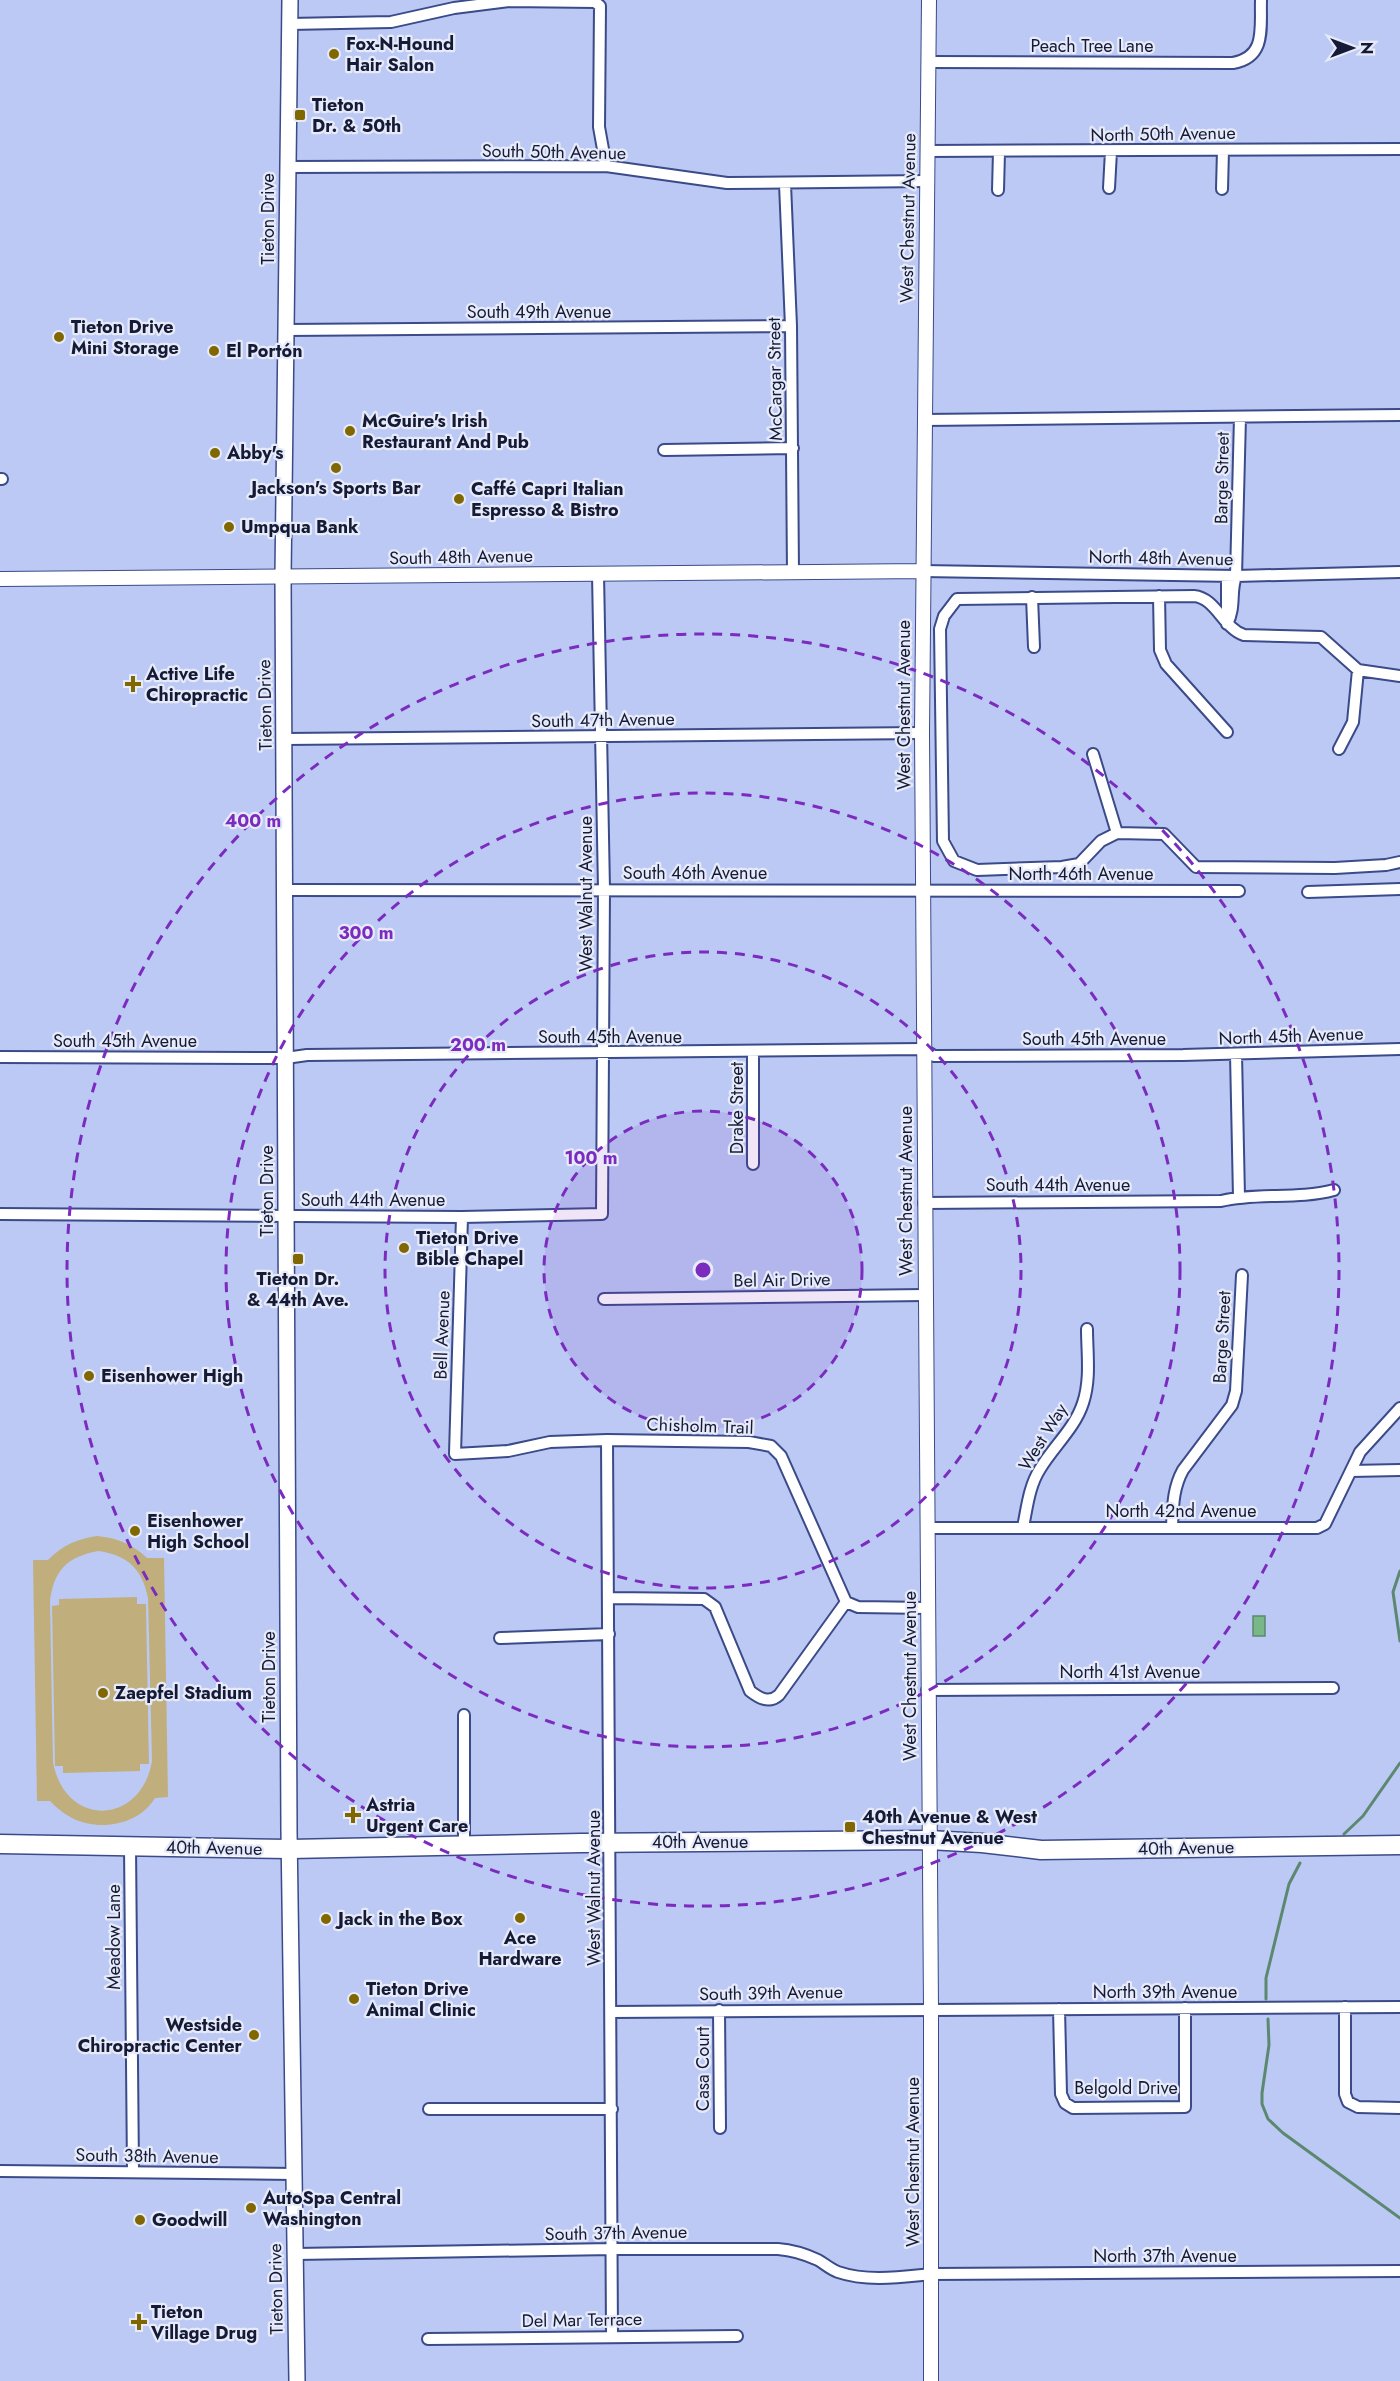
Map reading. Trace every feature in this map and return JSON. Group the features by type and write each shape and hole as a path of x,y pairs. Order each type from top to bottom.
{"main road":[{"name":"Tieton Drive","path":"290,0 283,577 290,1849 297,2381"},
{"name":"40th Avenue","path":"0,1844 290,1849 929,1840 982,1843 1041,1851 1400,1845"}],"street":[{"name":"West Chestnut Avenue","path":"929,0 921,733 931,2008 931,2381"},
{"name":"Peach Tree Lane","path":"928,62 1233,63 1253,56 1260,38 1260,0"},
{"path":"290,24 391,22 454,8 508,1 595,2 600,6 599,127 606,166"},
{"name":"North 50th Avenue","path":"927,151 1400,149"},
{"path":"1222,189 1223,150"},
{"path":"1109,188 1111,151"},
{"path":"998,190 999,152"},
{"name":"South 50th Avenue","path":"288,167 606,166 727,183 927,181"},
{"name":"McCargar Street","path":"785,184 790,326 793,573"},
{"name":"South 49th Avenue","path":"287,330 790,326"},
{"path":"924,420 1400,414"},
{"name":"Barge Street","path":"1227,624 1232,576 1240,417"},
{"path":"664,450 792,448"},
{"name":"South 48th Avenue","path":"0,579 922,571"},
{"name":"North 48th Avenue","path":"922,571 1232,576 1400,572"},
{"name":"West Walnut Avenue","path":"598,574 604,889 602,1214"},
{"path":"1400,676 1358,670 1321,637 1244,635 1227,624 1210,604 1199,596 957,599 944,615 940,629 943,841 954,861 977,870 1062,867 1079,864 1101,841 1117,833 1164,834 1197,867 1335,868 1386,866 1400,862"},
{"path":"1032,597 1034,647"},
{"path":"1159,597 1160,650 1166,664 1227,732"},
{"path":"1339,749 1353,722 1358,670"},
{"name":"South 47th Avenue","path":"285,739 921,733"},
{"path":"1093,754 1117,833"},
{"path":"1335,868 1335,890"},
{"path":"1308,892 1400,889"},
{"name":"South 46th Avenue","path":"285,890 924,891"},
{"name":"North 46th Avenue","path":"924,891 1239,891"},
{"name":"South 45th Avenue","path":"0,1057 285,1058 307,1055 923,1049 934,1056 1183,1055"},
{"name":"North 45th Avenue","path":"1183,1055 1400,1049"},
{"name":"Drake Street","path":"753,1052 753,1164"},
{"path":"1236,1054 1239,1197"},
{"name":"South 44th Avenue","path":"924,1203 1221,1201 1239,1197 1313,1196 1334,1190"},
{"name":"South 44th Avenue","path":"0,1214 462,1217 602,1214"},
{"name":"Bell Avenue","path":"455,1454 462,1217"},
{"name":"Barge Street","path":"1172,1526 1176,1482 1232,1404 1236,1391 1242,1275"},
{"name":"Bel Air Drive","path":"604,1299 925,1295"},
{"name":"West Way","path":"1023,1527 1030,1492 1038,1471 1073,1424 1083,1404 1088,1383 1087,1329"},
{"name":"North 42nd Avenue","path":"928,1528 1172,1526 1317,1528 1325,1524 1360,1452 1400,1408"},
{"name":"West Walnut Avenue","path":"607,1440 612,2336"},
{"name":"Chisholm Trail","path":"455,1454 508,1451 550,1442 607,1440 749,1442 771,1446 781,1456 846,1602"},
{"path":"1351,1471 1400,1470"},
{"path":"609,1598 704,1599 715,1607 750,1691 768,1700 775,1699 846,1602 858,1607 928,1608"},
{"path":"500,1638 609,1634"},
{"name":"North 41st Avenue","path":"927,1690 1334,1688"},
{"path":"464,1715 464,1845"},
{"name":"Meadow Lane","path":"130,1846 133,2171"},
{"path":"1345,2007 1345,2094 1348,2102 1358,2107 1400,2108"},
{"name":"North 39th Avenue","path":"931,2008 1400,2007"},
{"name":"South 39th Avenue","path":"611,2012 931,2008"},
{"name":"Belgold Drive","path":"1059,2009 1061,2094 1065,2103 1073,2108 1185,2107 1185,2008"},
{"name":"Casa Court","path":"719,2010 720,2128"},
{"path":"429,2109 612,2109"},
{"name":"South 38th Avenue","path":"0,2171 294,2174"},
{"name":"South 37th Avenue","path":"296,2254 612,2249 793,2250 827,2267 850,2275 892,2278 931,2274"},
{"name":"North 37th Avenue","path":"931,2274 1400,2271"},
{"name":"Del Mar Terrace","path":"428,2339 737,2336"}],"shaded area":[{"path":"90,1537 112,1538 130,1545 147,1558 164,1558 168,1797 155,1798 148,1807 129,1820 106,1825 83,1822 72,1818 50,1801 37,1801 33,1560 48,1560 65,1547","holes":["98,1551 108,1553 132,1565 142,1579 148,1598 152,1761 145,1782 134,1798 119,1807 103,1811 87,1808 72,1799 60,1784 53,1762 50,1601 55,1581 70,1561"]},
{"path":"137,1597 137,1604 146,1604 149,1764 140,1764 140,1771 63,1773 63,1766 55,1766 52,1606 59,1605 59,1599"},
{"path":"1253,1616 1265,1616 1265,1636 1253,1636"}],"waterway":[{"path":"1400,1571 1393,1592 1400,1641"},
{"path":"1344,1834 1363,1816 1400,1763"},
{"path":"1266,1999 1266,1978 1289,1884 1300,1863"},
{"path":"1268,2019 1269,2045 1262,2093 1262,2104 1268,2119 1283,2133 1400,2218"}],"place":[{"name":"Fox-N-Hound Hair Salon","path":"334,54"},
{"name":"Tieton Dr. & 50th","path":"300,115"},
{"name":"Tieton Drive Mini Storage","path":"59,337"},
{"name":"El Portón","path":"214,351"},
{"name":"McGuire's Irish Restaurant And Pub","path":"350,431"},
{"name":"Abby's","path":"215,453"},
{"name":"Jackson's Sports Bar","path":"336,468"},
{"name":"Caffé Capri Italian Espresso & Bistro","path":"459,499"},
{"name":"Umpqua Bank","path":"229,527"},
{"name":"Active Life Chiropractic","path":"133,684"},
{"name":"Tieton Drive Bible Chapel","path":"404,1248"},
{"name":"Tieton Dr. & 44th Ave.","path":"298,1259"},
{"name":"Eisenhower High","path":"89,1376"},
{"name":"Eisenhower High School","path":"135,1531"},
{"name":"Zaepfel Stadium","path":"103,1693"},
{"name":"Astria Urgent Care","path":"353,1815"},
{"name":"40th Avenue & West Chestnut Avenue","path":"850,1827"},
{"name":"Ace Hardware","path":"520,1918"},
{"name":"Jack in the Box","path":"326,1919"},
{"name":"Tieton Drive Animal Clinic","path":"354,1999"},
{"name":"Westside Chiropractic Center","path":"254,2035"},
{"name":"AutoSpa Central Washington","path":"251,2208"},
{"name":"Goodwill","path":"140,2220"},
{"name":"Tieton Village Drug","path":"139,2322"}]}
